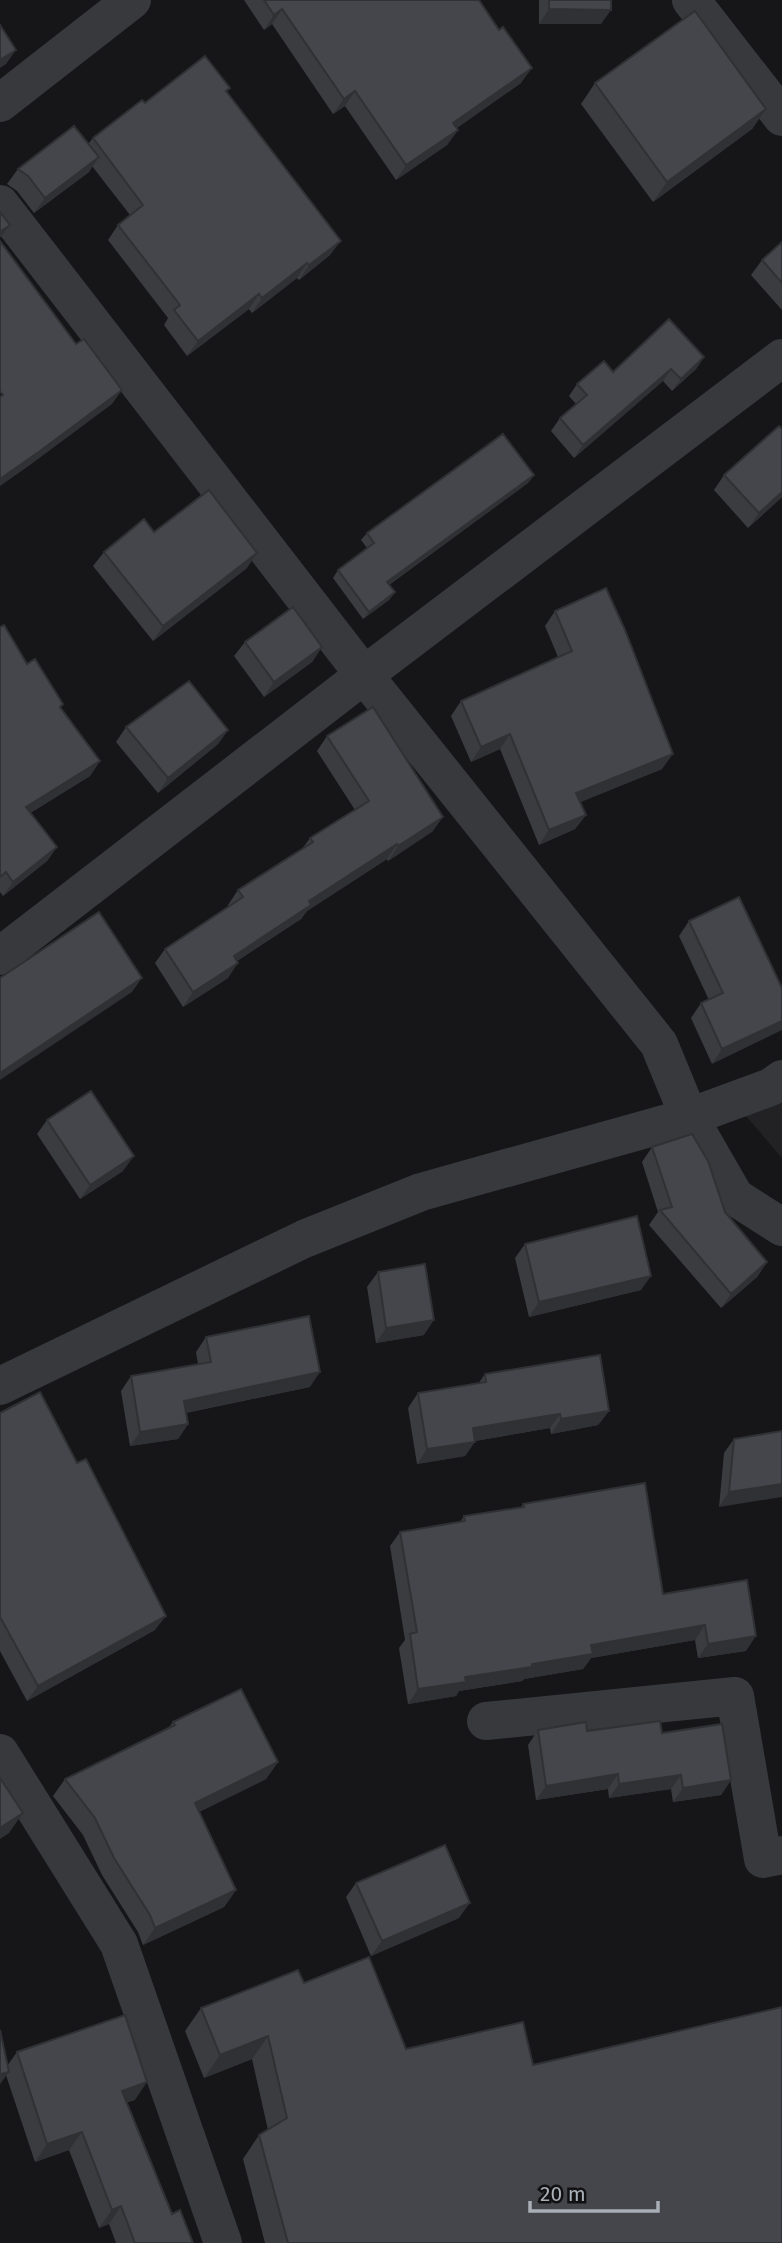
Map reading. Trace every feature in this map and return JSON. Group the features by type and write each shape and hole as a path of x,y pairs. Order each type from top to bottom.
{"street":[{"path":"0,103 132,0"},
{"path":"691,0 782,117"},
{"path":"0,204 364,675 659,1044 689,1117 735,1197 782,1227"},
{"path":"0,956 364,675 782,358"},
{"path":"0,1386 304,1239 421,1192 689,1117 771,1087 782,1079"},
{"path":"486,1721 735,1696 763,1859 782,1855"},
{"path":"0,1753 119,1944 223,2243"}],"shaded area":[{"path":"782,1103 782,1158 746,1116"}],"building":[{"path":"264,0 479,0 499,30 503,27 532,68 453,123 458,130 406,165 355,91 344,99 282,9 274,15"},
{"path":"549,0 611,0 611,10 549,9"},
{"path":"695,11 766,109 667,182 595,83"},
{"path":"0,25 16,50 0,60"},
{"path":"205,56 230,88 226,91 341,241 262,298 259,294 198,341 174,310 180,305 118,225 143,205 93,138 142,100 145,103"},
{"path":"74,126 99,157 45,198 28,176 18,169"},
{"path":"0,212 10,225 0,232"},
{"path":"0,241 76,344 84,339 122,390 0,479 0,397 3,395 0,391"},
{"path":"782,242 782,283 762,260"},
{"path":"669,319 704,357 681,379 671,369 583,445 560,418 587,395 577,384 604,361 613,372"},
{"path":"779,426 782,429 782,492 759,513 724,475"},
{"path":"503,434 534,475 387,582 395,592 369,612 338,570 374,543 367,533"},
{"path":"209,490 257,553 163,626 104,552 144,519 154,532"},
{"path":"606,588 673,754 576,793 586,815 549,830 510,734 481,747 461,701 572,651 555,611"},
{"path":"293,607 322,647 274,682 245,642"},
{"path":"4,625 27,664 35,659 63,704 60,707 100,761 26,807 57,847 13,882 6,872 0,877 0,627"},
{"path":"189,681 228,730 168,778 126,727"},
{"path":"373,707 443,817 309,901 311,905 234,956 238,963 193,992 165,949 243,897 238,890 313,842 310,838 369,801 327,736"},
{"path":"739,897 782,988 782,1021 722,1049 701,1003 723,993 689,921"},
{"path":"99,912 142,978 0,1073 0,978"},
{"path":"91,1091 134,1156 90,1185 47,1120"},
{"path":"692,1134 708,1161 725,1212 767,1262 731,1294 660,1210 672,1207 652,1147"},
{"path":"637,1216 651,1276 539,1302 525,1244"},
{"path":"425,1264 434,1320 386,1328 378,1272"},
{"path":"309,1316 320,1372 184,1401 188,1424 140,1432 131,1376 211,1362 206,1337"},
{"path":"600,1355 609,1411 561,1419 560,1414 473,1428 475,1442 427,1449 418,1393 486,1382 485,1374"},
{"path":"40,1392 77,1463 86,1459 166,1616 38,1686 0,1617 0,1413"},
{"path":"782,1431 782,1484 729,1492 734,1439"},
{"path":"645,1483 663,1594 747,1580 756,1636 708,1644 705,1625 591,1645 593,1654 465,1677 466,1682 418,1689 410,1634 417,1632 400,1532 465,1521 464,1516 524,1507 523,1504"},
{"path":"241,1689 278,1762 195,1803 236,1890 155,1928 150,1915 114,1858 95,1818 65,1779"},
{"path":"660,1721 662,1733 722,1724 731,1780 683,1788 681,1775 619,1784 618,1774 546,1786 538,1730 586,1722 587,1731"},
{"path":"0,1778 23,1813 0,1828"},
{"path":"445,1845 470,1903 382,1941 356,1883"},
{"path":"369,1957 406,2049 523,2022 533,2065 782,2007 782,2243 288,2243 259,2135 287,2118 268,2036 220,2055 201,2008 298,1970 304,1983"},
{"path":"125,2015 147,2082 122,2091 172,2214 180,2210 193,2243 135,2243 121,2206 112,2210 82,2132 47,2144 17,2052"},
{"path":"0,2030 9,2072 0,2074"}]}
